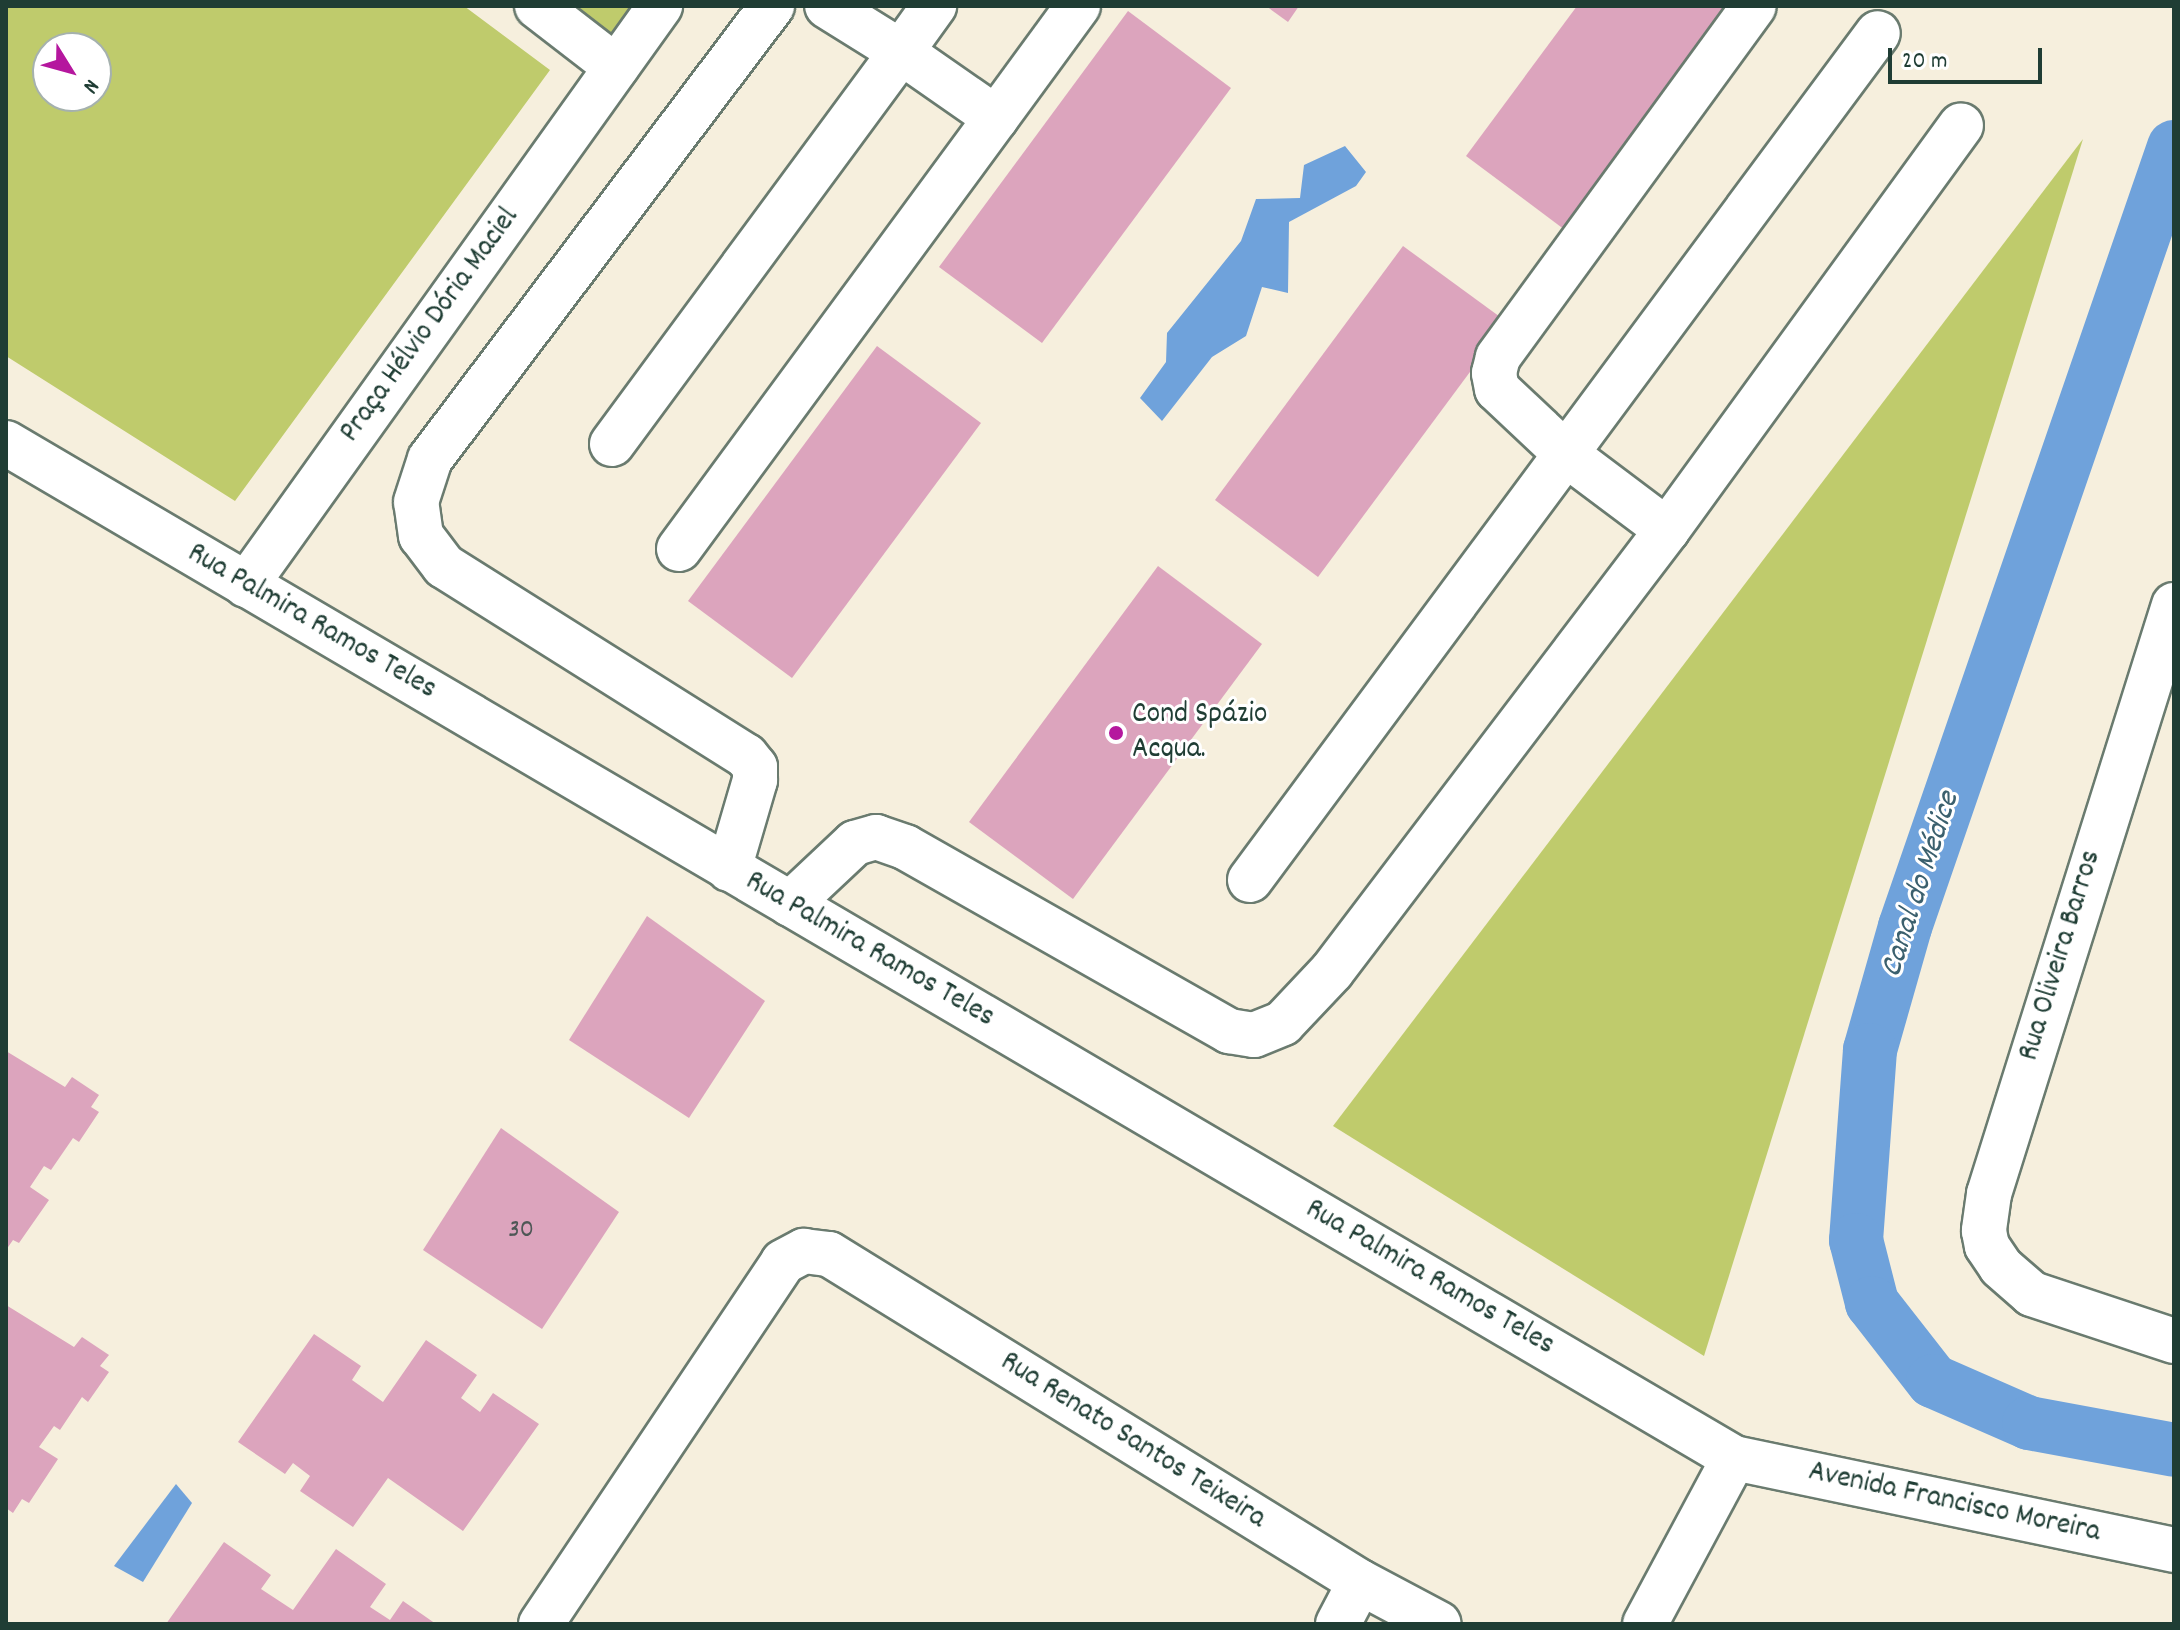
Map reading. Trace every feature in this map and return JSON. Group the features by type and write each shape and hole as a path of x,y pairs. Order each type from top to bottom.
{"street":[{"path":"537,6 616,67"},
{"name":"Praça Hélvio Dória Maciel","path":"246,585 660,6"},
{"path":"729,869 755,780 755,767 746,756 444,566 421,536 416,502 430,459 772,6"},
{"path":"827,6 901,52 996,118"},
{"path":"612,444 934,6"},
{"path":"679,549 1078,6"},
{"path":"1667,530 1567,455 1497,389 1498,357 1754,6"},
{"path":"1250,880 1878,33"},
{"path":"790,904 855,843 876,837 905,847 1229,1031 1254,1035 1283,1023 1332,971 1667,530 1961,126"},
{"name":"Rua Palmira Ramos Teles","path":"6,443 1734,1458"},
{"name":"Rua Oliveira Barros","path":"2174,605 1989,1194 1987,1246 2001,1267 2032,1294 2174,1341"},
{"name":"Rua Renato Santos Teixeira","path":"541,1624 783,1262 804,1251 829,1254 1360,1582 1439,1624"},
{"path":"1645,1624 1734,1458"},
{"name":"Avenida Francisco Moreira","path":"1734,1458 2174,1550"},
{"path":"1338,1624 1360,1582"}],"green space":[{"path":"6,6 464,6 550,70 235,501 6,356"},
{"path":"549,6 644,6 610,53"},
{"path":"2083,139 1704,1356 1333,1126"}],"water":[{"path":"1345,146 1366,172 1356,186 1289,222 1288,293 1262,287 1246,336 1212,357 1162,421 1140,398 1166,362 1167,333 1241,241 1256,199 1300,198 1304,165"},
{"path":"176,1484 192,1503 143,1582 114,1566"}],"building":[{"path":"1266,6 1299,6 1288,22"},
{"path":"1577,6 1738,6 1569,233 1466,156"},
{"path":"1128,11 1231,88 1042,343 939,267"},
{"path":"1403,246 1507,322 1318,577 1215,500"},
{"path":"877,346 981,423 792,678 688,601"},
{"name":"Cond Spázio Acqua.","path":"1158,566 1262,644 1073,899 969,822"},
{"path":"647,916 765,1001 689,1118 569,1040"},
{"path":"6,1051 65,1087 72,1077 99,1095 91,1107 99,1112 79,1142 73,1138 51,1170 44,1166 30,1187 49,1200 19,1243 13,1240 6,1250"},
{"path":"501,1128 619,1212 542,1329 423,1250"},
{"path":"6,1305 74,1347 82,1337 109,1355 100,1366 109,1372 88,1402 82,1397 60,1430 54,1426 39,1447 58,1459 29,1503 22,1499 13,1513 6,1508"},
{"path":"314,1334 361,1366 352,1380 383,1402 426,1340 477,1375 461,1398 480,1412 493,1393 539,1424 463,1531 388,1478 353,1527 300,1491 310,1476 293,1463 285,1474 238,1442"},
{"path":"224,1542 271,1575 261,1589 293,1610 336,1549 386,1584 370,1607 390,1620 403,1601 436,1624 166,1624"}],"waterway":[{"name":"Canal do Médice","path":"2174,147 1905,927 1870,1050 1856,1240 1872,1303 1933,1381 2029,1423 2174,1450"}],"place":[{"name":"Cond Spázio Acqua.","path":"1116,733"}]}
